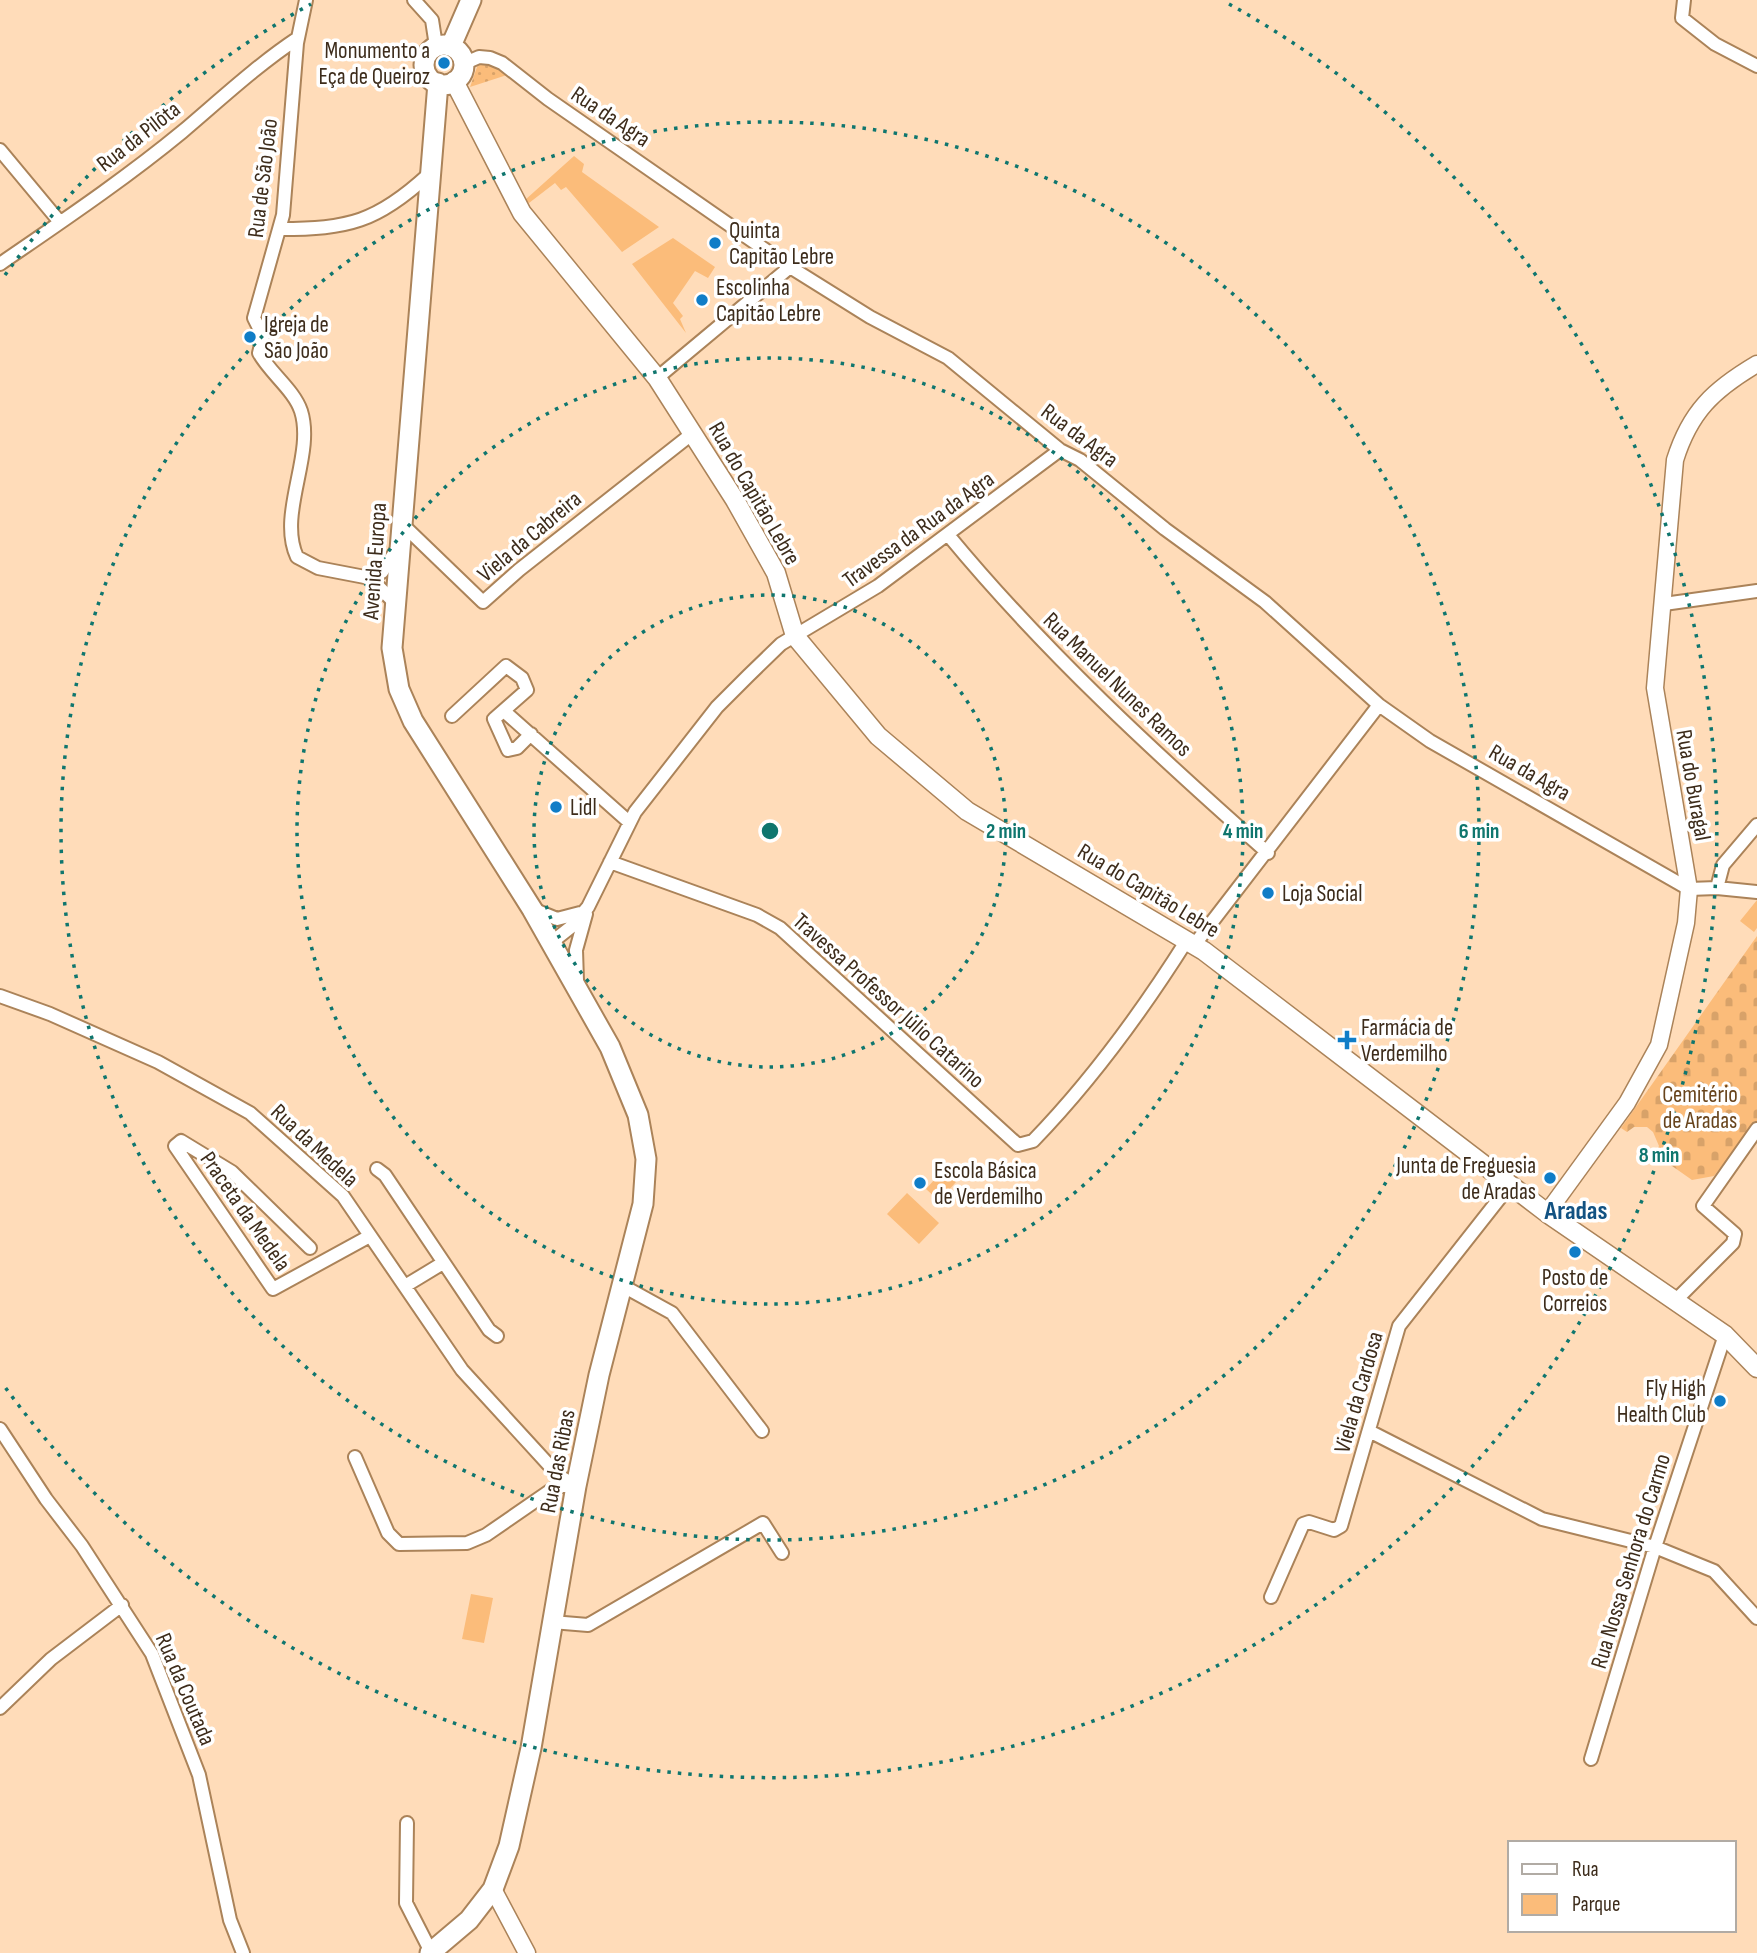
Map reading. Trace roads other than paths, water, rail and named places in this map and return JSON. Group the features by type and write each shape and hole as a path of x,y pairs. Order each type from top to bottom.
{"main road":[{"name":"Avenida Europa","path":"471,0 444,46 427,54 424,65 428,77 452,76 428,175 392,648 399,690 413,722 533,909 610,1047"},
{"path":"444,46 460,53 452,76"},
{"name":"Rua do Capitão Lebre","path":"452,76 522,213 657,378 693,433 776,573 795,636 878,736 967,811 1191,942 1547,1213 1724,1335 1757,1368"},
{"name":"Rua das Ribas","path":"431,1953 470,1920 493,1889 509,1846 526,1779 576,1486 599,1375 643,1204 646,1160 638,1115 610,1047"}],"street":[{"name":"Rua de São João","path":"306,0 298,38 280,229 254,318 263,335 259,353 301,410 303,430 292,547 297,557 306,564 370,578"},
{"path":"414,0 432,20 444,46"},
{"path":"1683,4 1682,18 1703,36 1757,66"},
{"name":"Rua da Pilôta","path":"0,264 137,167 183,131 257,65 298,38"},
{"name":"Rua da Agra","path":"452,76 479,57 502,63 548,99 790,267 870,317 948,358 1060,450 1080,460 1165,528 1265,602 1379,705 1430,741 1689,888"},
{"path":"0,150 59,221"},
{"path":"280,229 356,223 405,196 428,175"},
{"path":"657,378 790,267"},
{"name":"Rua do Buragal","path":"1547,1213 1627,1103 1659,1045 1686,923 1689,888 1676,800 1657,707 1657,668 1675,460 1684,430 1704,402 1757,364"},
{"name":"Viela da Cabreira","path":"401,523 483,603 519,570 693,433"},
{"name":"Travessa da Rua da Agra","path":"588,907 629,822 718,707 781,644 834,615 949,536 1060,450"},
{"name":"Rua Manuel Nunes Ramos","path":"949,536 993,590 1059,659 1268,853"},
{"path":"395,603 370,578 390,563 400,544"},
{"path":"1664,604 1757,591"},
{"path":"452,716 506,666 522,678 527,690 494,719 508,750 517,748 531,734"},
{"path":"1191,942 1268,853 1379,705"},
{"path":"505,712 629,822"},
{"path":"1717,888 1723,865 1757,825"},
{"name":"Travessa Professor Júlio Catarino","path":"610,862 757,915 780,928 1018,1145 1033,1141 1096,1072 1132,1027 1191,942"},
{"path":"1659,870 1686,868"},
{"path":"1689,888 1757,892"},
{"path":"533,909 549,918 565,919 588,907"},
{"path":"580,993 575,967 588,907"},
{"path":"552,942 571,927 588,907"},
{"path":"552,942 580,935"},
{"name":"Rua da Medela","path":"0,996 50,1013 158,1062 250,1113 343,1196 368,1237 462,1370 559,1476 576,1486"},
{"path":"1675,1301 1733,1243 1735,1234 1730,1227 1703,1206 1757,1129"},
{"name":"Praceta da Medela","path":"310,1248 232,1172 181,1141 175,1146 274,1289 368,1237"},
{"path":"198,1181 203,1168 214,1161"},
{"path":"377,1169 386,1175 489,1330 497,1336"},
{"name":"Viela da Cardosa","path":"1270,1597 1303,1524 1309,1522 1334,1530 1342,1526 1363,1448 1371,1432 1399,1326 1510,1185"},
{"path":"405,1286 443,1263"},
{"path":"623,1286 672,1313 762,1432"},
{"name":"Rua Nossa Senhora do Carmo","path":"1591,1759 1655,1547 1724,1335"},
{"name":"Rua da Coutada","path":"0,1429 122,1605 152,1654 199,1775 230,1920 243,1953"},
{"path":"1371,1432 1542,1519 1655,1547 1714,1571 1757,1618"},
{"path":"355,1457 388,1533 399,1544 467,1543 486,1535 557,1486 576,1486"},
{"path":"552,1622 588,1625 763,1523 782,1553"},
{"path":"0,1708 51,1659 122,1605"},
{"path":"407,1823 406,1903 431,1953"},
{"path":"493,1889 527,1953"}],"place":[{"name":"Monumento a Eça de Queiroz","path":"444,63"},
{"name":"Quinta Capitão Lebre","path":"715,243"},
{"name":"Escolinha Capitão Lebre","path":"702,300"},
{"name":"Igreja de São João","path":"250,337"},
{"name":"Lidl","path":"556,807"},
{"name":"Loja Social","path":"1268,893"},
{"name":"Farmácia de Verdemilho","path":"1347,1040"},
{"name":"Junta de Freguesia de Aradas","path":"1550,1178"},
{"name":"Escola Básica de Verdemilho","path":"920,1183"},
{"name":"Posto de Correios","path":"1575,1252"},
{"name":"Fly High Health Club","path":"1720,1401"}],"district":[{"name":"Aradas","path":"1576,1210"}],"park label":[{"name":"Cemitério de Aradas","path":"1700,1107"}]}
